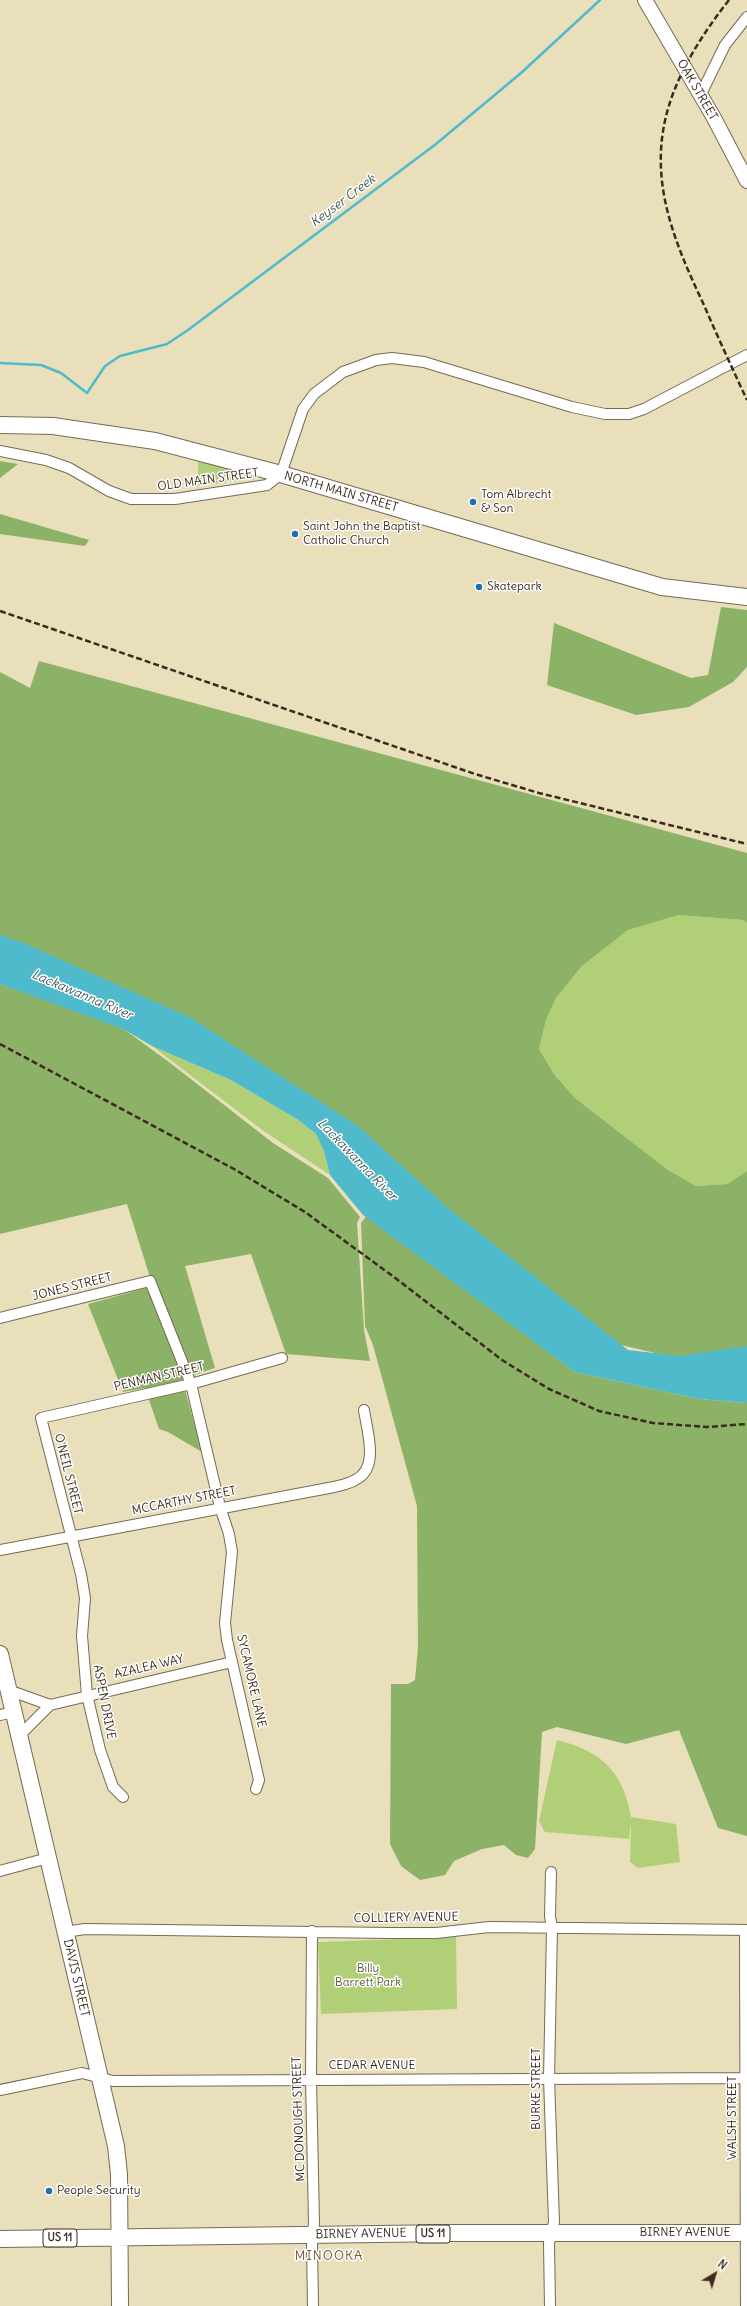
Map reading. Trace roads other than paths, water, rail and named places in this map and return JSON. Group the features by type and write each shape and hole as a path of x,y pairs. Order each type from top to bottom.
{"main road":[{"name":"NORTH MAIN STREET","path":"0,425 53,426 155,441 281,474 662,587 747,597"},
{"name":"DAVIS STREET","path":"0,1654 8,1690 7,1714 19,1736 101,2078 118,2160 120,2306"},
{"name":"BIRNEY AVENUE","path":"0,2239 551,2233 746,2233"}],"street":[{"name":"OAK STREET","path":"645,0 701,94 747,180"},
{"path":"701,94 725,45 747,17"},
{"path":"281,474 303,409 314,394 343,372 376,360 392,358 424,362 572,407 605,414 629,414 644,409 747,355"},
{"name":"OLD MAIN STREET","path":"0,451 46,460 69,468 109,491 131,499 175,498 267,485 281,474"},
{"name":"JONES STREET","path":"0,1318 150,1281 191,1384"},
{"name":"PENMAN STREET","path":"41,1418 191,1384 282,1358"},
{"path":"191,1384 220,1507"},
{"name":"MCCARTHY STREET","path":"0,1550 220,1507 334,1487 356,1480 368,1469 370,1458 364,1410"},
{"name":"O'NEIL STREET","path":"41,1418 70,1536"},
{"name":"SYCAMORE LANE","path":"220,1507 230,1534 232,1552 225,1623 232,1662 259,1780 256,1789"},
{"name":"ASPEN DRIVE","path":"70,1536 85,1598 82,1636 87,1695 100,1750 113,1787 123,1797"},
{"name":"AZALEA WAY","path":"19,1736 50,1705 87,1695 232,1662"},
{"path":"8,1690 50,1705"},
{"path":"0,1870 48,1858"},
{"name":"BURKE STREET","path":"550,2306 549,2243 554,2222 549,2078 552,1928 550,1916 551,1872"},
{"name":"COLLIERY AVENUE","path":"65,1932 85,1929 436,1932 489,1927 746,1930"},
{"name":"WALSH STREET","path":"746,1930 746,2306"},
{"name":"MC DONOUGH STREET","path":"312,1931 311,2079 314,2154 313,2306"},
{"name":"CEDAR AVENUE","path":"0,2090 82,2072 112,2081 746,2078"}],"water":[{"name":"Lackawanna River","path":"0,935 24,943 191,1018 358,1126 449,1209 628,1350 680,1356 747,1346 747,1403 699,1399 575,1372 363,1215 330,1175 324,1151 316,1134 300,1121 231,1080 152,1046 125,1030 0,984"}],"waterway":[{"name":"Keyser Creek","path":"0,363 41,365 61,373 87,393 105,366 120,356 167,344 188,330 436,144 521,73 600,0"}],"railway":[{"path":"729,0 698,44 674,91 665,119 661,147 661,173 671,225 680,251 747,400"},
{"path":"0,611 475,774 539,793 747,844"},
{"path":"0,1044 234,1169 305,1212 394,1277 502,1360 549,1389 599,1411 653,1423 707,1427 747,1424"}],"place":[{"name":"Tom Albrecht & Son","path":"473,502"},
{"name":"Saint John the Baptist Catholic Church","path":"295,534"},
{"name":"Skatepark","path":"479,587"},
{"name":"People Security","path":"49,2191"}],"district":[{"name":"MINOOKA","path":"329,2256"}],"park label":[{"name":"Billy Barrett Park","path":"368,1976"}]}
